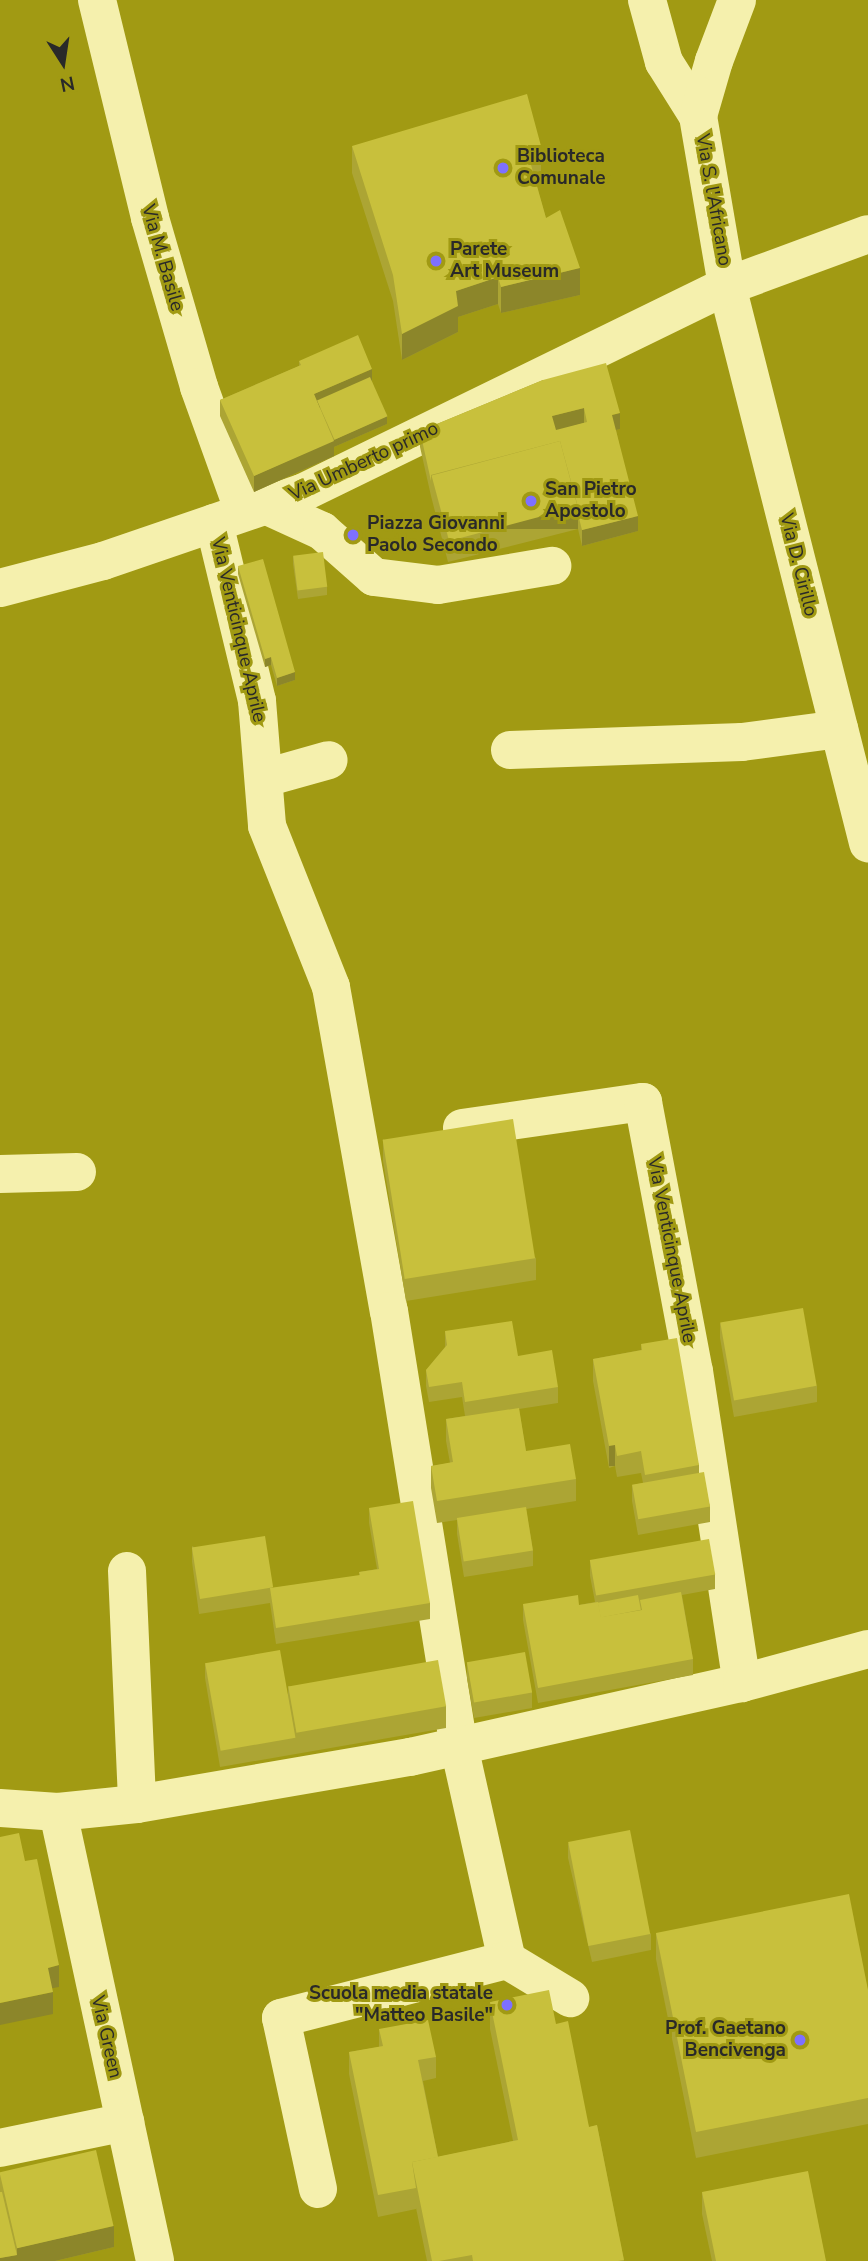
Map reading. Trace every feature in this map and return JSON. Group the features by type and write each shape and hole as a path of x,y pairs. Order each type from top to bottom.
{"street":[{"name":"Via M. Basile","path":"97,0 150,218 199,387 241,513"},
{"name":"Via S. l'Africano","path":"647,0 664,62 698,117 727,286"},
{"path":"698,117 714,61 737,0"},
{"name":"Via Umberto primo","path":"0,588 103,561 302,493 727,286 868,234"},
{"name":"Via D. Cirillo","path":"727,286 868,843"},
{"name":"Via Umberto primo","path":"241,513 321,531 374,577 438,585 552,566"},
{"name":"Via Venticinque Aprile","path":"241,513 267,826 272,845 331,987 389,1311 459,1746 507,1960"},
{"path":"510,750 742,742 839,729"},
{"path":"265,778 328,760"},
{"name":"Via Venticinque Aprile","path":"358,1143 643,1102 694,1371 742,1682"},
{"path":"0,1174 77,1172"},
{"path":"127,1571 137,1804"},
{"path":"0,1808 58,1812 137,1804 459,1746 742,1682 868,1650"},
{"name":"Via Green","path":"58,1812 155,2261"},
{"path":"318,2189 281,2018 507,1960 570,1998"},
{"path":"0,2148 125,2122"}],"building":[{"path":"527,94 541,146 526,147 546,218 560,210 580,268 501,287 498,277 456,291 458,306 402,334 393,275 352,146"},
{"path":"358,335 372,369 314,394 334,441 254,476 220,400 301,365 299,361"},
{"path":"606,363 620,413 612,415 638,516 582,530 560,441 431,475 431,481 420,431 543,380","holes":["584,408 587,422 556,430 552,416"]},
{"path":"370,377 387,416 335,440 317,401"},
{"path":"560,441 578,507 449,541 432,475"},
{"path":"323,552 327,587 297,590 293,556"},
{"path":"263,559 295,672 277,678 271,657 265,659 238,566"},
{"path":"513,1119 535,1258 405,1279 383,1140"},
{"path":"803,1308 817,1386 734,1400 720,1323"},
{"path":"512,1321 518,1356 552,1350 558,1387 465,1402 462,1382 429,1387 426,1370 447,1345 445,1331"},
{"path":"677,1338 699,1465 645,1475 641,1451 617,1456 615,1445 609,1446 593,1359 642,1350 641,1344"},
{"path":"519,1408 526,1451 570,1444 576,1479 437,1501 431,1466 453,1462 446,1419"},
{"path":"704,1472 710,1506 638,1519 632,1485"},
{"path":"413,1501 430,1603 276,1628 270,1588 360,1575 359,1572 379,1569 369,1508"},
{"path":"526,1507 533,1550 464,1561 457,1518"},
{"path":"265,1536 273,1587 200,1599 192,1548"},
{"path":"709,1539 715,1574 596,1595 590,1560"},
{"path":"681,1592 693,1659 538,1688 523,1604 578,1595 579,1605 598,1602 601,1617 642,1610 640,1600"},
{"path":"638,1595 641,1610 601,1618 598,1603"},
{"path":"280,1650 295,1738 221,1751 205,1663"},
{"path":"525,1652 532,1692 474,1703 467,1662"},
{"path":"438,1660 446,1706 296,1733 288,1686"},
{"path":"630,1830 650,1934 588,1946 568,1842"},
{"path":"19,1833 25,1861 37,1859 59,1965 48,1968 53,1992 0,2003 0,1837"},
{"path":"849,1894 868,1990 868,2098 696,2132 656,1933"},
{"path":"549,1990 556,2024 568,2021 589,2127 597,2125 624,2260 473,2261 472,2255 432,2261 412,2162 518,2140 490,2002"},
{"path":"428,2020 436,2057 418,2060 438,2157 412,2162 416,2188 378,2195 349,2052 383,2046 379,2029"},
{"path":"96,2150 114,2226 17,2248 0,2172"},
{"path":"808,2171 826,2261 716,2261 702,2192"},
{"path":"0,2192 17,2255 0,2258"}],"place":[{"name":"Biblioteca Comunale","path":"503,168"},
{"name":"Parete Art Museum","path":"436,261"},
{"name":"San Pietro Apostolo","path":"531,501"},
{"name":"Piazza Giovanni Paolo Secondo","path":"353,535"},
{"name":"Scuola media statale \"Matteo Basile\"","path":"507,2005"},
{"name":"Prof. Gaetano Bencivenga","path":"800,2040"}]}
